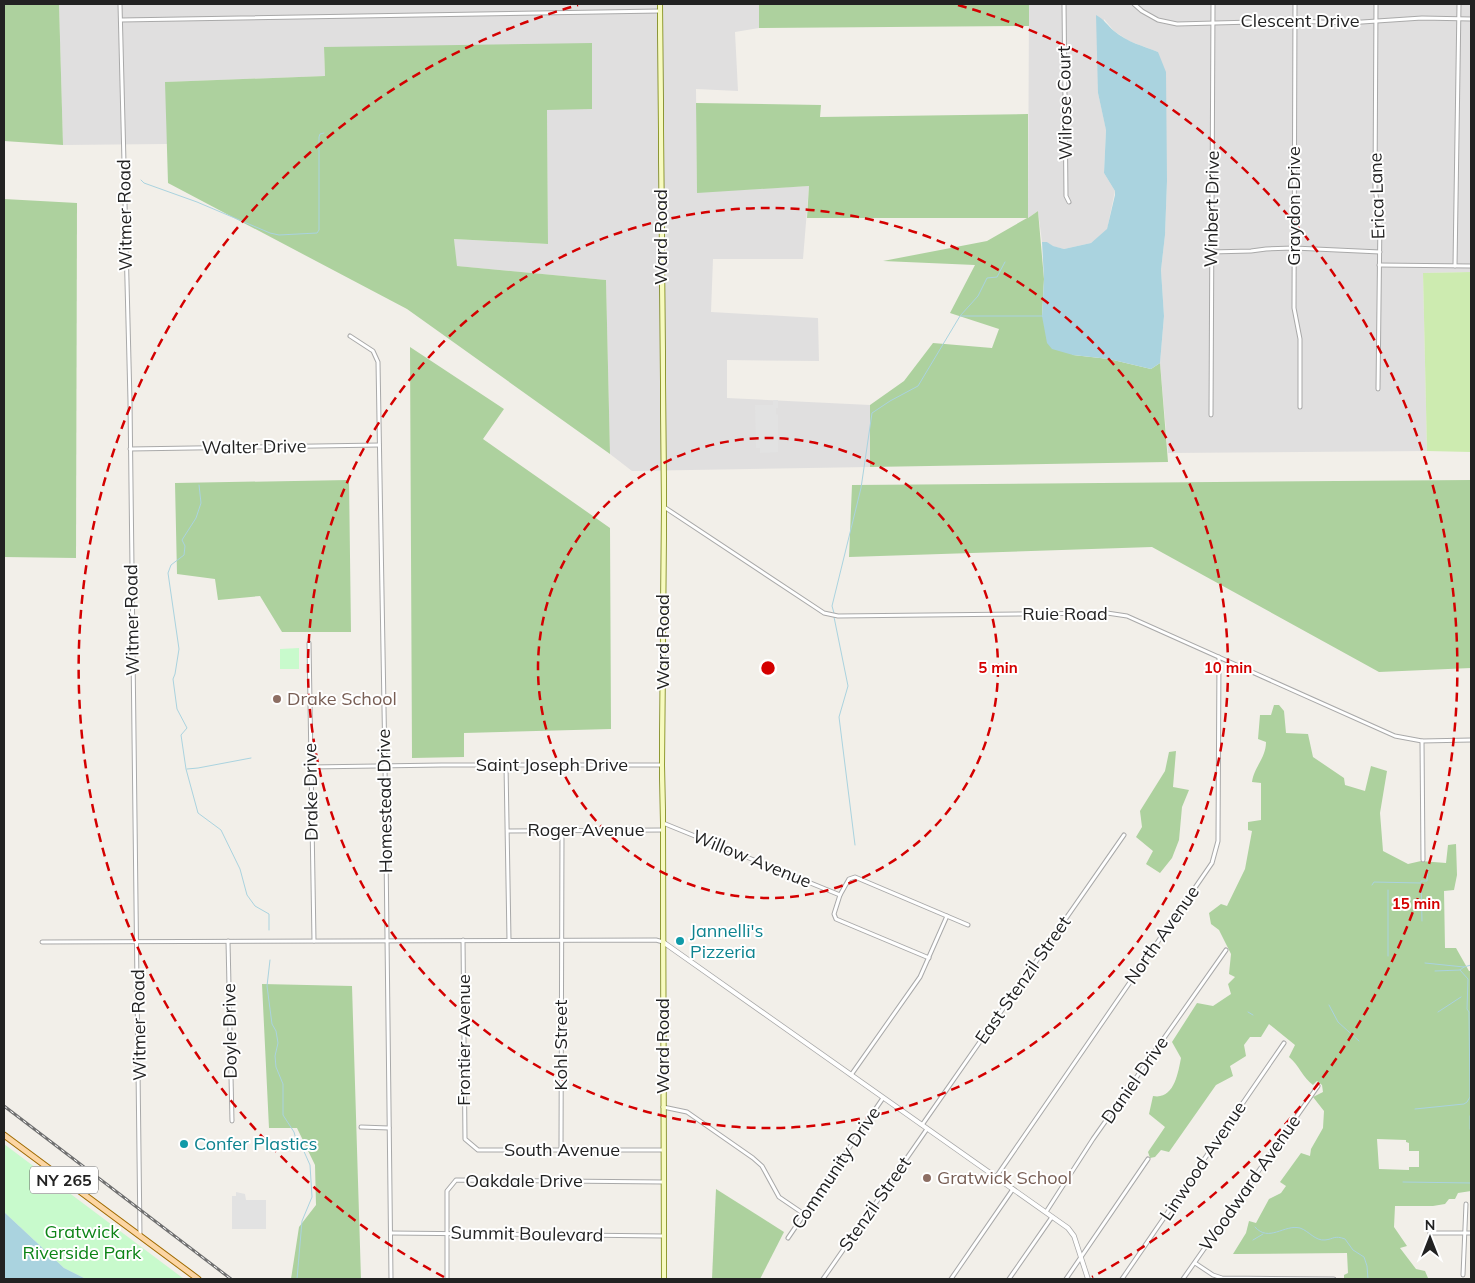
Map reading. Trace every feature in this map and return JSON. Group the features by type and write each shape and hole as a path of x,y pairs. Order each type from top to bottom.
{"main road":[{"name":"Ward Road","path":"660,4 664,507 662,765 664,823 664,1279"},
{"name":"NY 265","path":"4,1135 198,1279"}],"street":[{"name":"Witmer Road","path":"120,4 138,942 140,1237"},
{"name":"Wilrose Court","path":"1064,4 1066,196 1070,202"},
{"name":"Clescent Drive","path":"1134,4 1158,20 1177,24 1295,21 1347,23 1422,18 1471,19"},
{"name":"Winbert Drive","path":"1211,415 1213,4"},
{"name":"Graydon Drive","path":"1295,4 1294,308 1300,339 1300,407"},
{"name":"Erica Lane","path":"1376,4 1375,190 1380,218 1378,389"},
{"path":"1455,266 1459,4"},
{"path":"120,20 660,11"},
{"path":"1212,252 1251,252 1266,248 1294,248 1380,252"},
{"path":"1380,265 1471,266"},
{"name":"Homestead Drive","path":"350,336 373,352 378,362 391,1279"},
{"name":"Walter Drive","path":"130,449 379,445"},
{"name":"Ruie Road","path":"664,507 824,613 838,616 1107,613 1127,616 1395,736 1422,741 1471,740"},
{"name":"Drake Drive","path":"309,643 314,941"},
{"name":"North Avenue","path":"996,1177 1212,863 1218,840 1219,657"},
{"path":"1422,741 1423,860"},
{"name":"Saint Joseph Drive","path":"311,767 385,765 662,765"},
{"path":"506,765 509,940"},
{"name":"Willow Avenue","path":"664,823 840,895"},
{"name":"Roger Avenue","path":"508,830 664,830"},
{"name":"Kohl Street","path":"561,1149 562,831"},
{"name":"East Stenzil Street","path":"922,1125 1124,835"},
{"path":"929,958 836,919 834,914 840,895 849,879 856,877 968,925"},
{"path":"851,1075 920,976 947,916"},
{"path":"42,942 463,940 656,940 663,942 1068,1228 1074,1236 1088,1279"},
{"name":"Frontier Avenue","path":"463,940 465,1139"},
{"name":"Doyle Drive","path":"228,941 232,1121"},
{"name":"Daniel Drive","path":"1046,1212 1093,1139 1226,950"},
{"name":"Linwood Avenue","path":"1122,1279 1284,1042"},
{"name":"Woodward Avenue","path":"1183,1279 1318,1086"},
{"name":"Community Drive","path":"788,1238 884,1098"},
{"path":"663,1107 688,1112 754,1158 762,1166 779,1197 804,1214"},
{"path":"361,1127 389,1128"},
{"name":"Stenzil Street","path":"823,1279 927,1129"},
{"name":"South Avenue","path":"465,1139 478,1150 663,1150"},
{"path":"1066,1279 1148,1159"},
{"name":"Oakdale Drive","path":"447,1279 447,1191 456,1180 663,1182"},
{"path":"951,1279 1014,1189"},
{"path":"1463,1276 1466,1204"},
{"path":"1009,1279 1052,1217"},
{"name":"Summit Boulevard","path":"391,1233 664,1236"},
{"path":"1430,1234 1471,1233"},
{"path":"1195,1263 1213,1275 1222,1278 1334,1279"}],"shaded area":[{"path":"59,4 759,4 759,28 735,32 738,91 696,89 697,192 809,186 803,259 713,259 711,312 818,318 819,361 727,360 727,398 870,405 870,467 632,471 610,454 606,280 456,266 454,239 548,244 547,110 324,48 325,76 166,82 167,144 63,145"},
{"path":"1029,4 1471,4 1471,272 1423,273 1427,451 1168,453 1160,363 1164,316 1161,270 1165,235 1167,181 1158,52 1129,41 1114,31 1104,19 1098,93 1106,129 1104,173 1115,191 1107,230 1091,243 1064,249 1052,246 1047,242 1042,242 1038,211 1028,218"},
{"path":"773,400 778,400 776,414 778,415 778,452 760,453 760,448 756,448 755,405 773,405"},
{"path":"236,1192 245,1194 246,1200 266,1200 266,1229 232,1229 232,1196 236,1196"}],"green space":[{"path":"4,4 59,4 63,145 4,141"},
{"path":"759,4 1029,4 1029,26 759,28"},
{"path":"592,43 592,109 547,110 548,244 454,239 457,266 606,280 610,454 407,309 168,183 165,82 325,76 324,47"},
{"path":"696,103 821,105 820,117 1028,114 1028,218 1038,211 1044,279 1042,316 1073,355 1109,359 1151,369 1160,363 1168,462 870,467 870,405 904,381 933,343 992,348 999,329 950,313 975,265 883,261 987,241 1027,218 807,218 809,186 697,193"},
{"path":"4,199 77,203 76,558 4,557"},
{"path":"1471,272 1471,452 1427,451 1423,273"},
{"path":"410,347 504,409 483,439 610,528 611,729 464,733 464,757 412,758"},
{"path":"349,480 351,632 282,632 260,596 218,600 215,579 177,574 175,483"},
{"path":"1471,480 1471,668 1379,672 1152,547 849,557 852,485"},
{"path":"299,648 299,669 280,669 280,649"},
{"path":"1274,705 1279,705 1284,711 1286,733 1308,734 1313,757 1344,778 1345,785 1365,791 1371,766 1387,771 1380,813 1383,851 1408,864 1421,861 1446,863 1448,845 1456,844 1457,875 1454,890 1444,891 1445,948 1456,948 1469,971 1471,971 1471,1191 1458,1193 1455,1199 1449,1199 1445,1204 1433,1206 1395,1206 1394,1227 1407,1246 1400,1248 1416,1269 1425,1271 1428,1278 1425,1279 1344,1279 1344,1275 1348,1273 1347,1253 1233,1254 1246,1233 1249,1221 1256,1223 1269,1199 1281,1193 1286,1186 1280,1182 1301,1153 1310,1156 1311,1149 1323,1128 1324,1111 1313,1097 1323,1092 1322,1085 1317,1081 1313,1085 1306,1079 1289,1057 1295,1045 1269,1024 1261,1037 1250,1037 1244,1045 1246,1056 1230,1066 1233,1076 1216,1085 1169,1152 1161,1150 1155,1157 1150,1158 1148,1152 1165,1127 1149,1114 1153,1096 1166,1094 1170,1090 1174,1084 1180,1064 1181,1058 1172,1042 1197,1003 1213,1006 1231,994 1228,984 1235,977 1229,974 1231,954 1219,930 1211,924 1209,913 1221,904 1227,906 1245,869 1252,831 1248,830 1248,822 1261,820 1261,783 1252,782 1262,758 1266,742 1258,739 1260,715 1271,715","holes":["1377,1139 1406,1140 1409,1143 1409,1151 1419,1151 1419,1167 1409,1167 1409,1170 1379,1169"]},
{"path":"1176,751 1173,787 1189,790 1182,807 1179,840 1172,858 1160,873 1146,864 1153,851 1136,837 1142,827 1140,811 1165,771 1169,752"},
{"path":"262,984 352,986 361,1279 291,1279 299,1227 316,1205 315,1165 297,1128 269,1128"},
{"name":"Gratwick Riverside Park","path":"4,1144 184,1279 86,1279 64,1268 4,1212"},
{"path":"716,1189 784,1232 760,1279 712,1279"}],"water":[{"path":"1096,15 1124,38 1158,52 1166,72 1167,181 1165,235 1161,270 1164,316 1160,363 1151,369 1109,359 1073,355 1052,349 1047,343 1042,316 1044,279 1042,242 1047,242 1064,249 1091,243 1107,229 1115,195 1115,191 1104,173 1106,130 1098,93"},
{"path":"4,1212 64,1268 86,1279 4,1279"}],"waterway":[{"path":"141,180 144,183 197,202 270,233 279,235 317,233 319,230 319,137 320,134 324,133"},
{"path":"834,613 832,606 861,488 872,413 918,386 960,316 978,296 987,278 997,277 1005,262"},
{"path":"961,316 1042,316"},
{"path":"199,485 201,503 196,518 182,540 185,546 184,555 171,565 168,573 179,649 173,679 177,709 187,728 181,735 186,769 198,813 221,830 240,869 247,895 255,906 269,914 269,930"},
{"path":"834,617 848,686 839,717 855,845"},
{"path":"187,769 251,758"},
{"path":"1422,921 1421,881 1427,881 1428,869"},
{"path":"1372,885 1374,882 1420,883"},
{"path":"1388,890 1388,956"},
{"path":"270,960 267,986 272,1024 276,1031 278,1043 275,1056 276,1067 283,1084 283,1115 294,1132 297,1143 302,1147 310,1165 312,1197 302,1221 297,1279"},
{"path":"1425,963 1464,967"},
{"path":"1435,971 1460,970 1471,965"},
{"path":"1415,1109 1464,1104 1470,1097 1469,1012 1467,1009 1468,979 1460,970"},
{"path":"1438,1012 1461,997"},
{"path":"1329,1005 1338,1022 1359,1041"},
{"path":"1248,1012 1253,1015"},
{"path":"1470,1129 1471,1114"},
{"path":"1403,1182 1471,1183"},
{"path":"1255,1227 1266,1233 1294,1227 1300,1228 1321,1240 1336,1237 1345,1239 1353,1250 1364,1257 1368,1279"},
{"path":"1253,1240 1263,1234"}],"railway":[{"path":"4,1106 231,1279"}],"place":[{"name":"Drake School","path":"277,699"},
{"name":"Jannelli's Pizzeria","path":"680,941"},
{"name":"Confer Plastics","path":"184,1144"},
{"name":"Gratwick School","path":"927,1178"}]}
